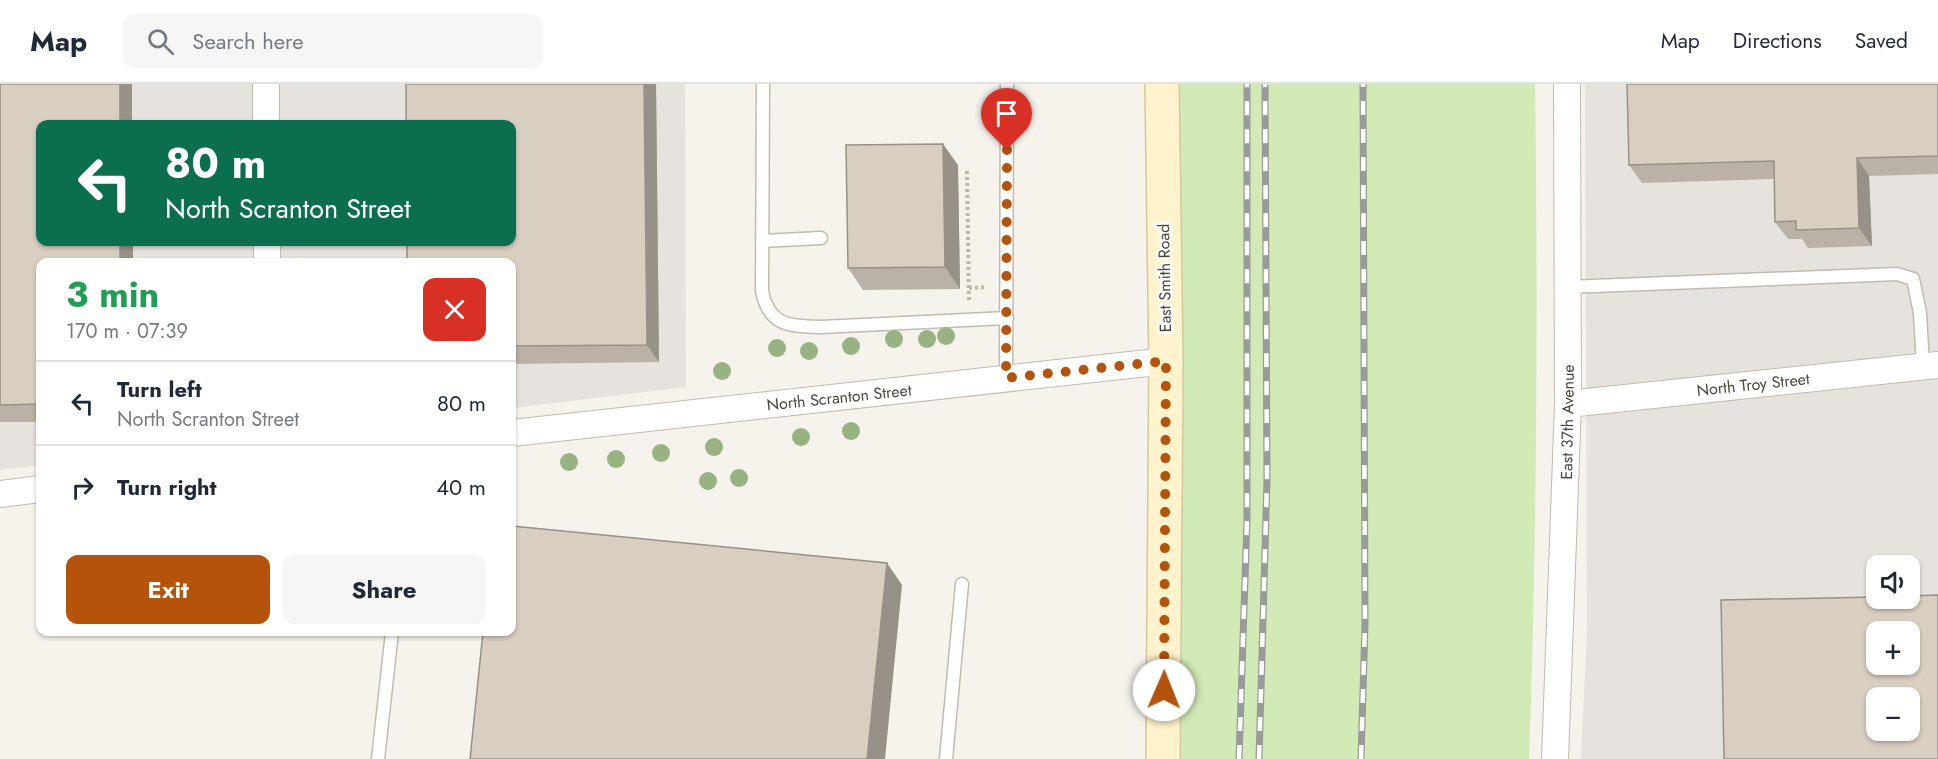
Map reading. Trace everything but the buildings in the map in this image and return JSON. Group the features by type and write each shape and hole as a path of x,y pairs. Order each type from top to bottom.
{"street":[{"path":"266,84 266,120"},
{"name":"East Smith Road","path":"1162,84 1166,361 1163,759"},
{"name":"East 37th Avenue","path":"1555,759 1568,404 1567,84"},
{"name":"North Scranton Street","path":"516,433 1166,361"},
{"name":"North Troy Street","path":"1568,404 1931,365"},
{"path":"0,494 36,490"}],"lane":[{"path":"763,84 762,291 765,309 786,324 821,327 1007,318"},
{"path":"1006,378 1007,84"},
{"path":"762,241 821,237"},
{"path":"1568,287 1897,274 1912,279 1931,365"},
{"path":"946,759 962,584"},
{"path":"378,759 392,636"}],"path":[{"path":"967,171 969,306"},
{"path":"969,288 987,287"}],"shaded area":[{"path":"0,84 685,84 686,387 516,408 516,258 36,258 36,466 0,470"},
{"path":"1585,84 1938,84 1938,759 1581,759 1587,631"}],"green space":[{"path":"1170,84 1535,84 1536,422 1529,759 1177,759"}],"railway":[{"path":"1239,759 1247,520 1247,84"},
{"path":"1259,759 1267,480 1265,84"},
{"path":"1361,759 1365,624 1363,84"}],"route":[{"path":"1007,150 1006,378 1166,361 1164,690"}]}
